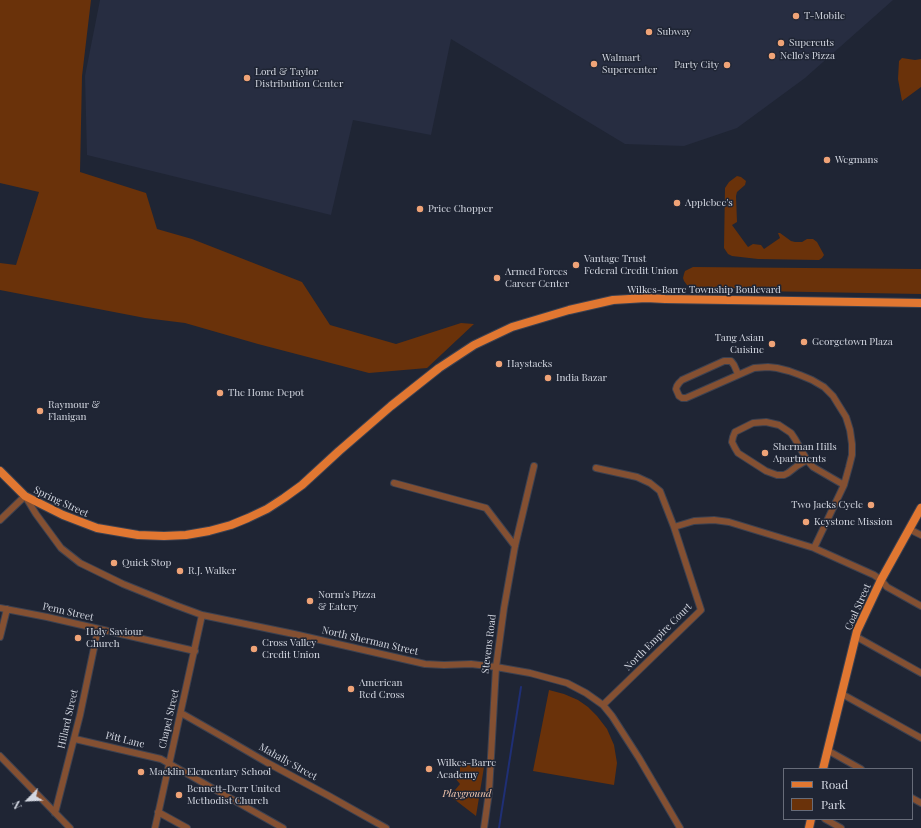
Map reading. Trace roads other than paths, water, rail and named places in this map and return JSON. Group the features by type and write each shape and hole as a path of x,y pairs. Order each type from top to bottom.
{"main road":[{"name":"Wilkes-Barre Township Boulevard","path":"339,451 391,406 439,368 474,345 512,326 569,310 613,300 646,298 665,300 921,303"},
{"name":"Spring Street","path":"0,471 25,496 82,523 97,528 138,535 186,535 231,525 267,509 302,485 339,451"},
{"name":"Coal Street","path":"823,768 855,636 881,580 921,508"}],"street":[{"path":"738,374 734,364 731,361 724,361 682,380 676,389 679,396 686,398 754,368 777,368 789,370 824,387 833,396 846,417 852,444 850,461 844,485 814,548"},
{"path":"807,460 784,475 777,475 738,453 732,442 733,437 735,432 753,423 766,422 785,428 795,439 807,460 813,467 844,485"},
{"name":"Stevens Road","path":"484,828 489,792 496,667 504,608 515,546 534,466"},
{"name":"North Empire Court","path":"596,468 637,477 650,482 660,491 674,527 701,610 603,705"},
{"path":"394,483 486,508 515,546"},
{"path":"0,520 25,496"},
{"name":"North Sherman Street","path":"25,496 60,548 80,563 123,584 202,615 425,664 471,664 496,667 530,673 567,683 586,693 603,705 612,716 680,828"},
{"path":"674,527 694,522 714,520 729,522 814,548 874,575 887,587 921,606"},
{"path":"909,529 921,535"},
{"path":"0,637 3,608"},
{"name":"Penn Street","path":"3,608 195,651"},
{"name":"Chapel Street","path":"155,828 202,615"},
{"name":"Hillard Street","path":"55,813 75,739 98,629"},
{"path":"855,636 921,673"},
{"path":"842,694 921,738"},
{"name":"Mahally Street","path":"181,713 386,828"},
{"name":"Pitt Lane","path":"75,739 161,759 283,828"},
{"path":"827,750 859,768"},
{"path":"0,756 70,828"},
{"path":"158,812 187,828"},
{"path":"827,820 841,828"}],"waterway":[{"path":"499,828 521,687"}],"place":[{"name":"T-Mobile","path":"796,16"},
{"name":"Subway","path":"649,32"},
{"name":"Supercuts","path":"781,43"},
{"name":"Nello's Pizza","path":"772,56"},
{"name":"Walmart Supercenter","path":"594,64"},
{"name":"Party City","path":"727,65"},
{"name":"Lord & Taylor Distribution Center","path":"247,78"},
{"name":"Wegmans","path":"827,160"},
{"name":"Applebee's","path":"677,203"},
{"name":"Price Chopper","path":"420,209"},
{"name":"Vantage Trust Federal Credit Union","path":"576,265"},
{"name":"Armed Forces Career Center","path":"497,278"},
{"name":"Georgetown Plaza","path":"804,342"},
{"name":"Tang Asian Cuisine","path":"772,344"},
{"name":"Haystacks","path":"499,364"},
{"name":"India Bazar","path":"548,378"},
{"name":"The Home Depot","path":"220,393"},
{"name":"Raymour & Flanigan","path":"40,411"},
{"name":"Sherman Hills Apartments","path":"765,453"},
{"name":"Two Jacks Cycle","path":"871,505"},
{"name":"Keystone Mission","path":"806,522"},
{"name":"Quick Stop","path":"114,563"},
{"name":"R.J. Walker","path":"180,571"},
{"name":"Norm's Pizza & Eatery","path":"310,601"},
{"name":"Holy Saviour Church","path":"78,638"},
{"name":"Cross Valley Credit Union","path":"254,649"},
{"name":"American Red Cross","path":"351,689"},
{"name":"Wilkes-Barre Academy","path":"429,769"},
{"name":"Macklin Elementary School","path":"141,772"},
{"name":"Bennett-Derr United Methodist Church","path":"179,795"}],"park label":[{"name":"Playground","path":"467,794"}]}
